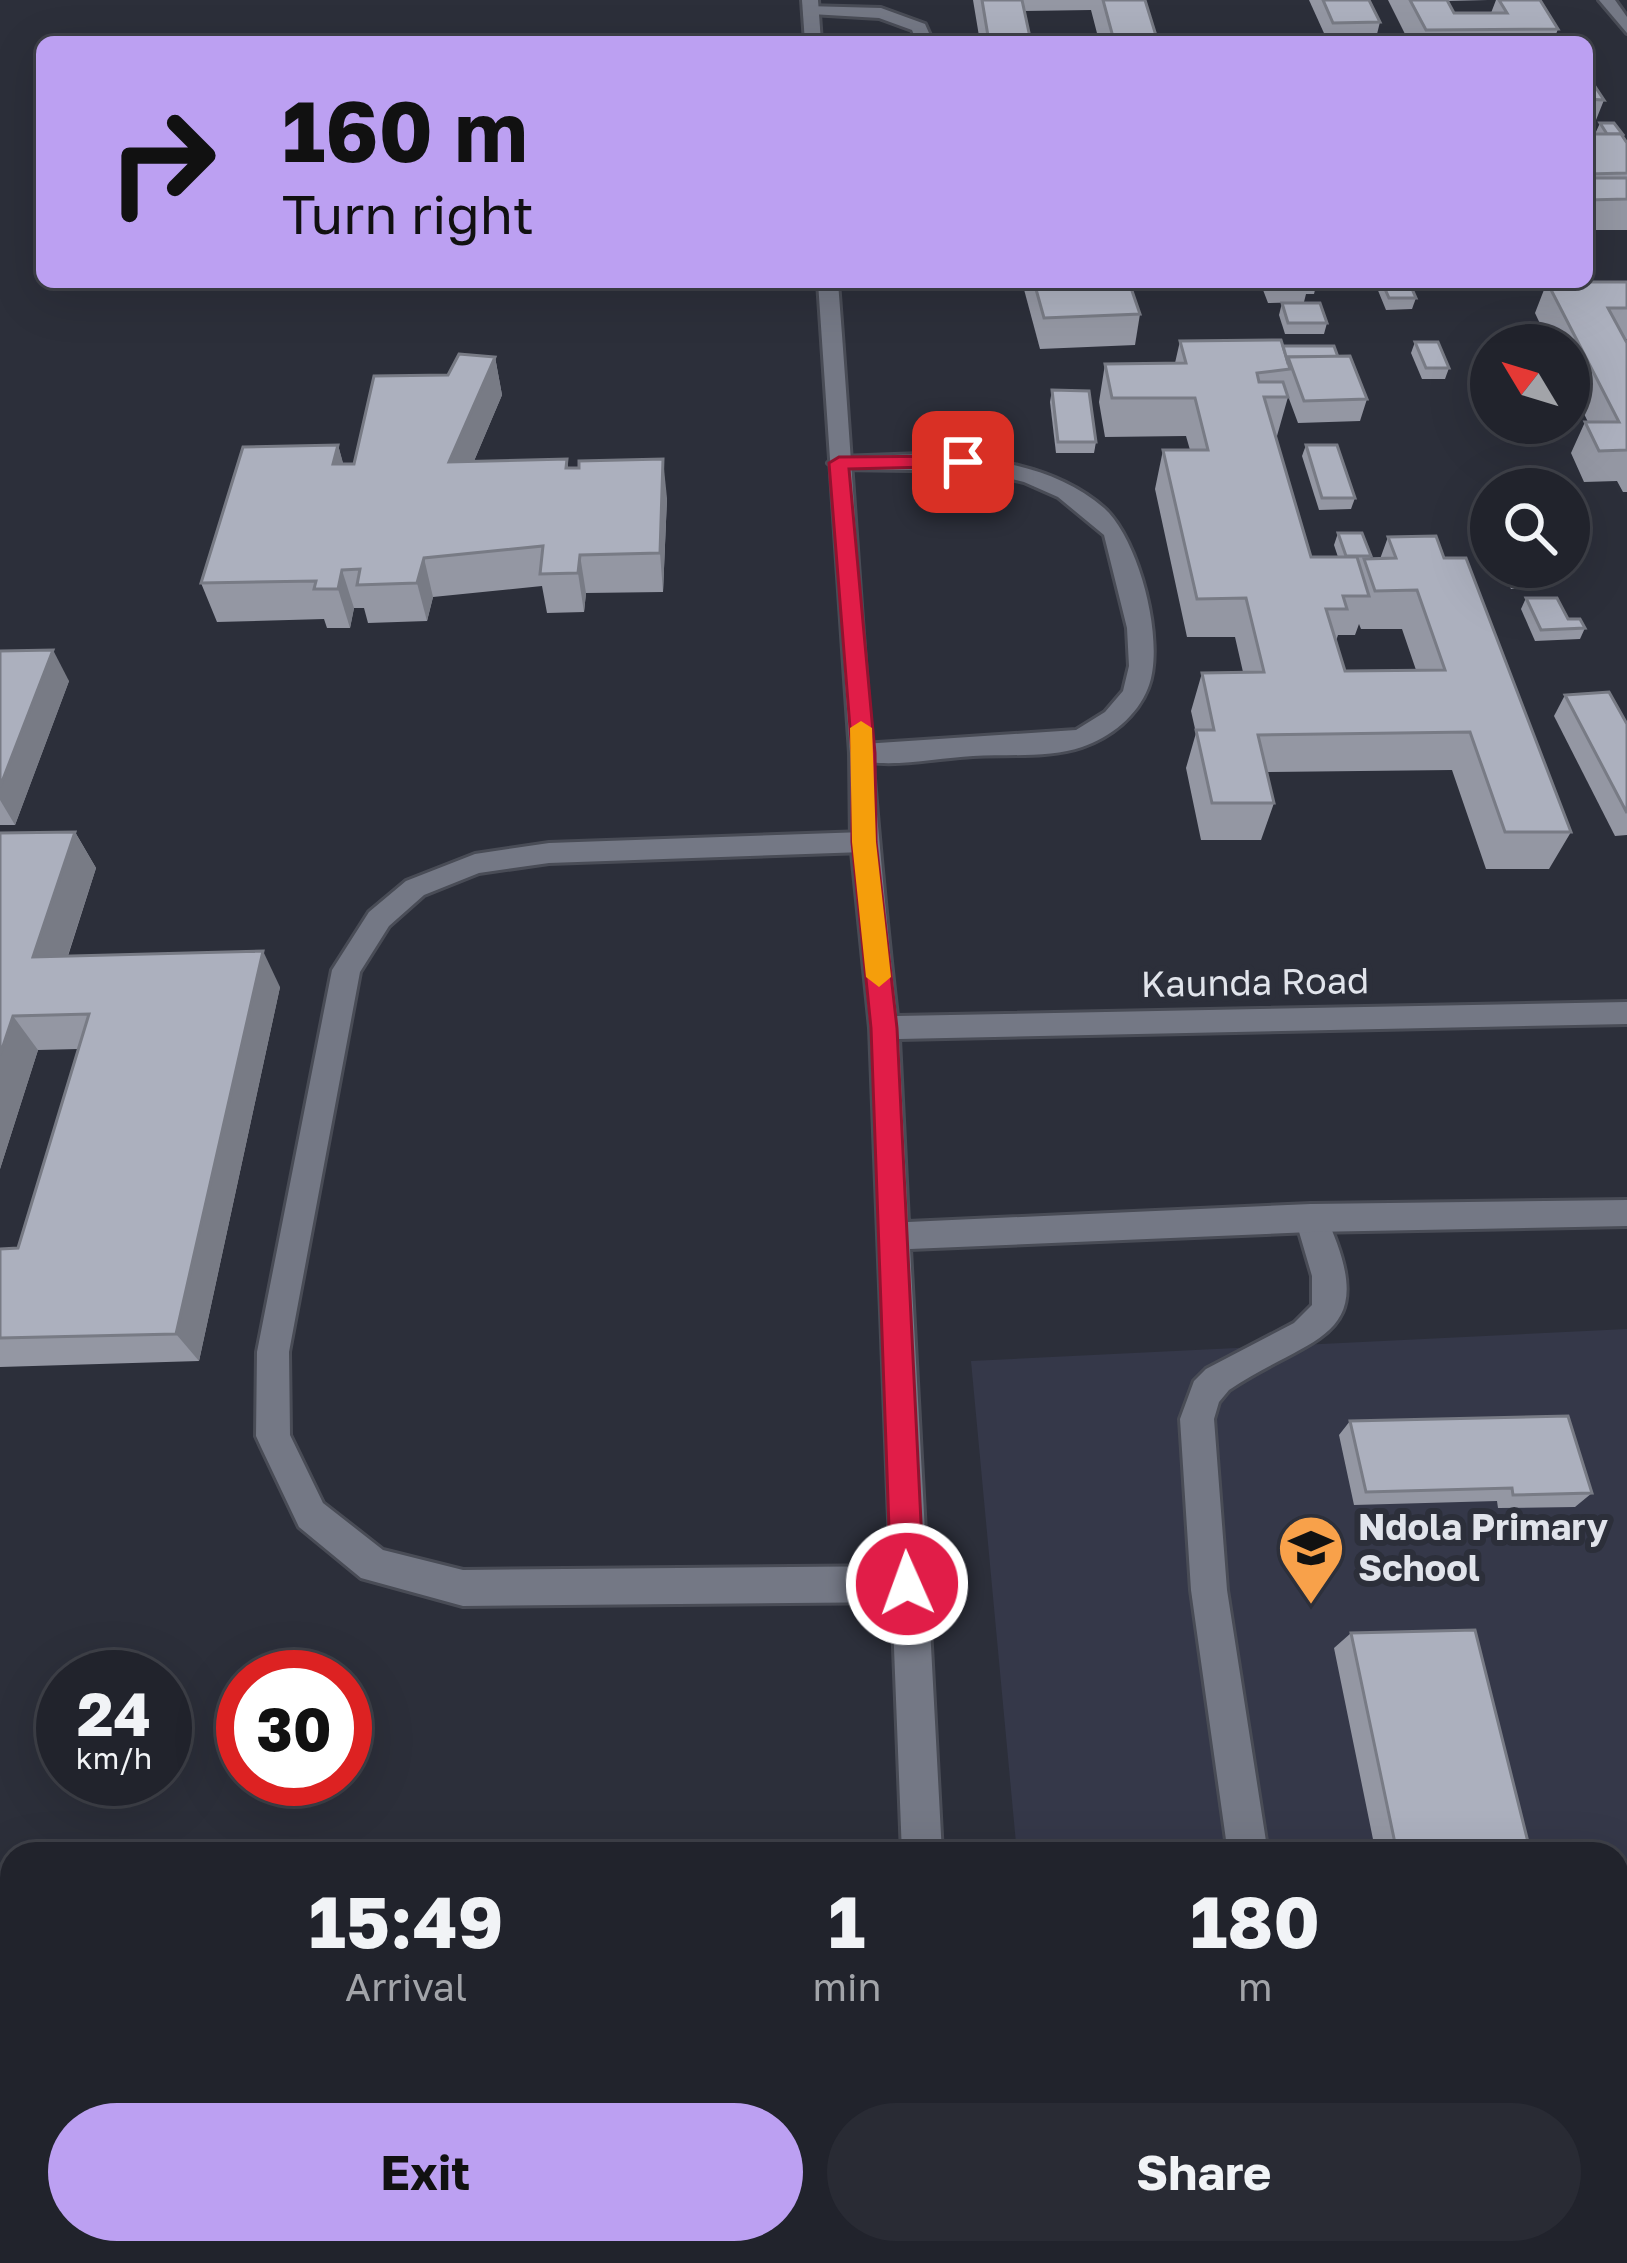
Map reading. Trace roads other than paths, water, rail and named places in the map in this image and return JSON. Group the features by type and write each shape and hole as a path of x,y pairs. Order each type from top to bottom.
{"street":[{"path":"1607,0 1627,28"},
{"path":"813,36 811,4 896,16 919,27 923,36"},
{"path":"828,288 863,753 864,842 884,1028 921,1842"},
{"path":"839,463 963,462 1019,473 1088,506 1115,535 1139,638 1139,679 1124,710 1100,730 1074,741 863,753"},
{"path":"864,842 549,853 475,864 415,888 379,919 346,970 273,1352 273,1436 311,1515 374,1565 463,1588 907,1584"},
{"name":"Kaunda Road","path":"884,1028 1627,1013"},
{"path":"894,1236 1311,1218 1627,1213"},
{"path":"1246,1842 1209,1590 1197,1419 1205,1393 1225,1374 1312,1328 1327,1310 1329,1287 1311,1218"}],"place":[{"name":"Ndola Primary School","path":"1311,1607"}]}
